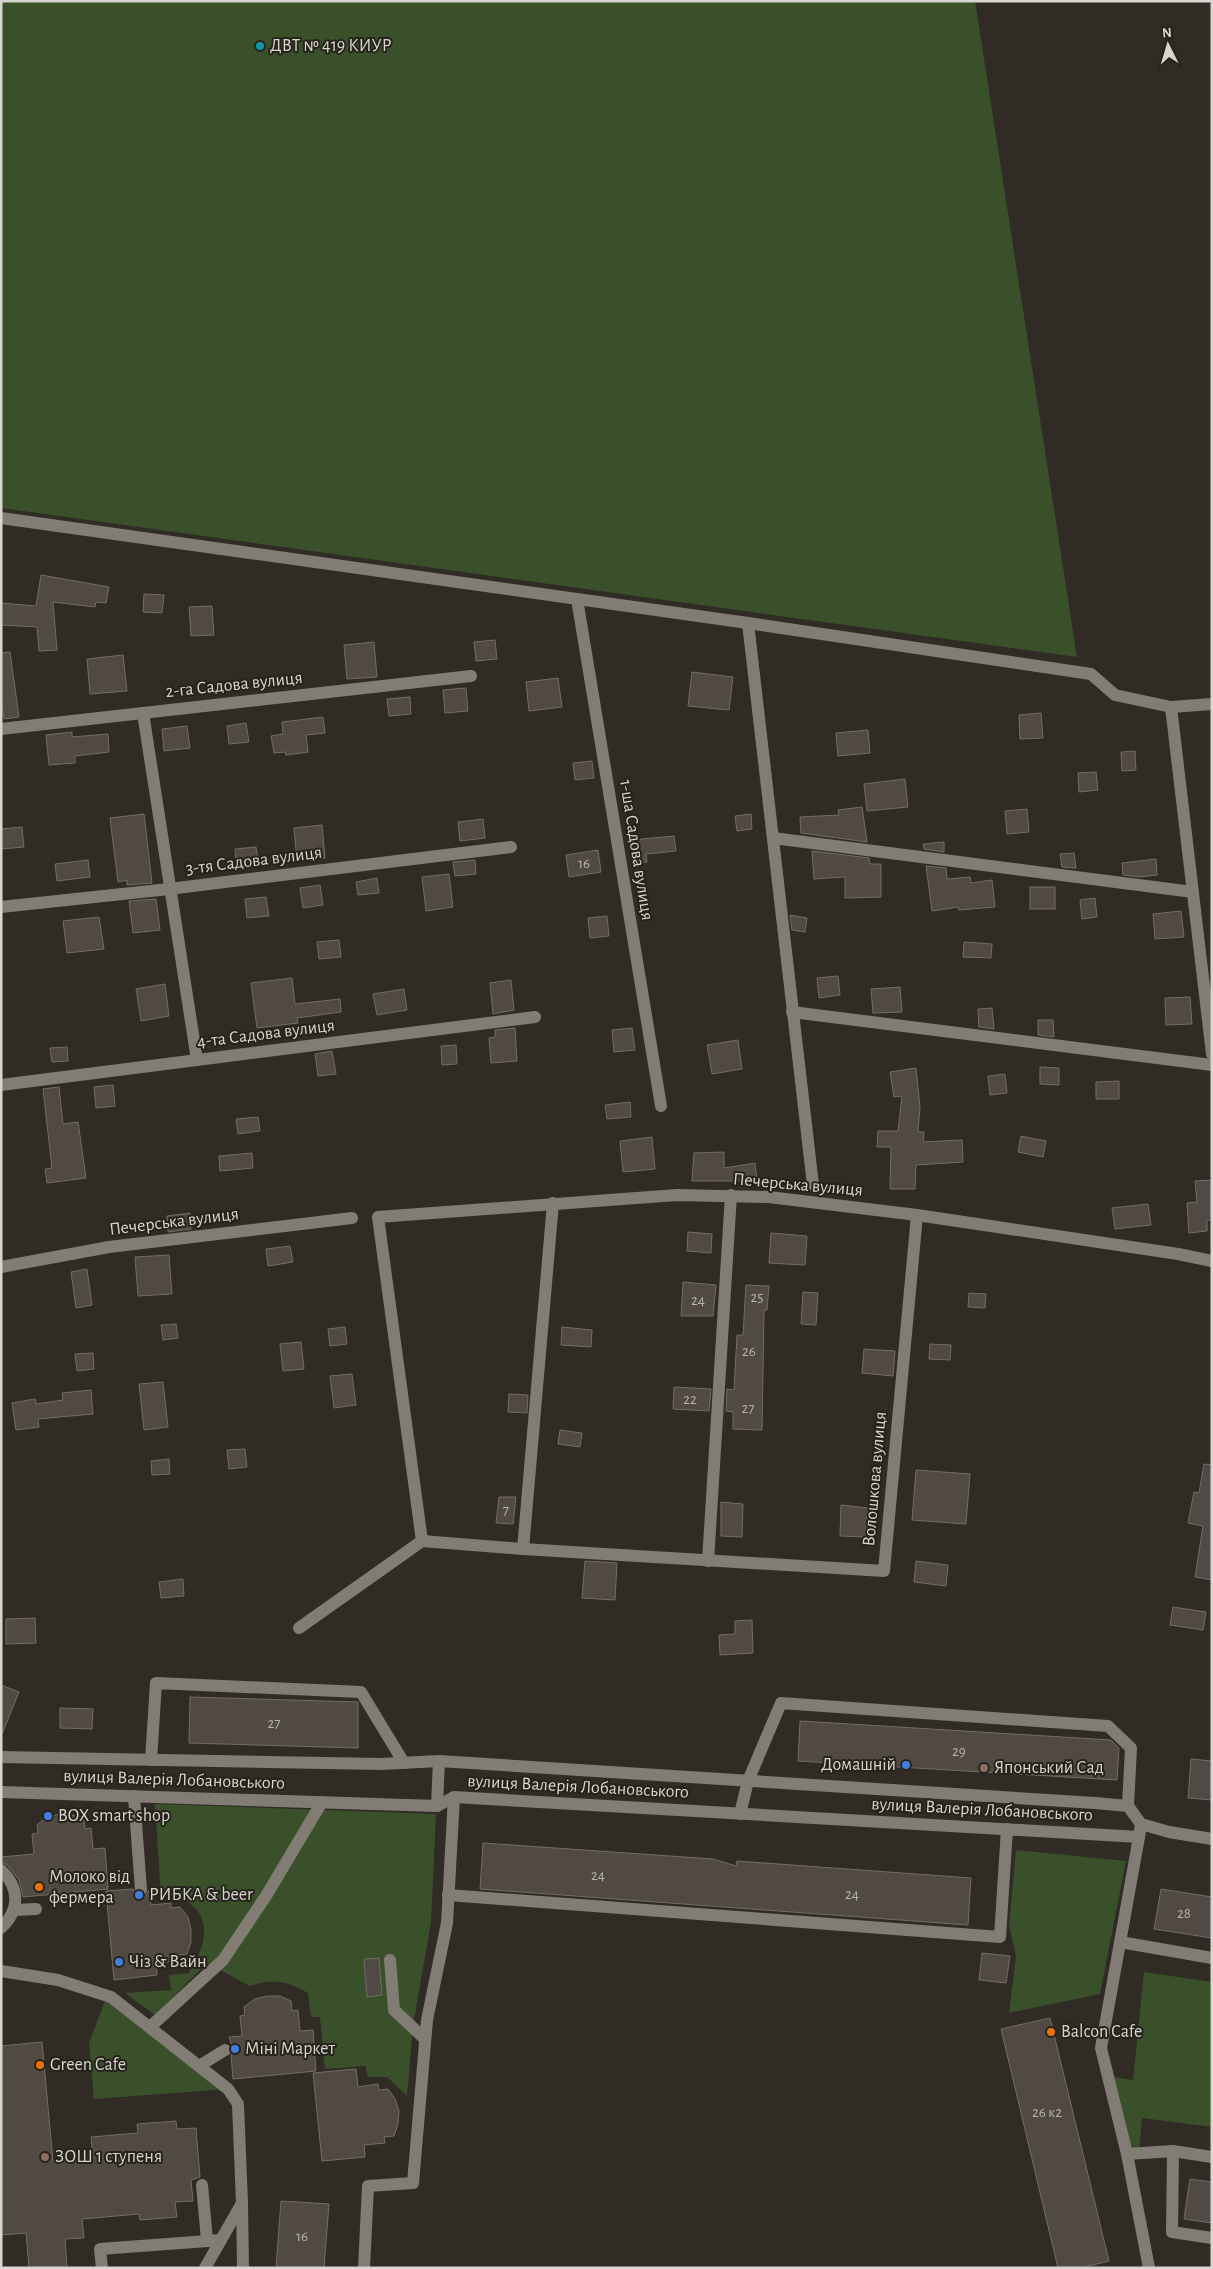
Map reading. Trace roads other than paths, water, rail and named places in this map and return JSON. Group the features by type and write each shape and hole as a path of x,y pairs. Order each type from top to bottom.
{"street":[{"path":"1,518 748,623 1091,674 1115,695 1171,707 1212,704"},
{"name":"1-ша Садова вулиця","path":"577,599 661,1106"},
{"path":"748,623 813,1186"},
{"name":"2-га Садова вулиця","path":"1,729 471,676"},
{"path":"1171,707 1212,1054"},
{"path":"143,712 197,1060"},
{"path":"773,838 1193,892"},
{"name":"3-тя Садова вулиця","path":"1,907 170,889 511,848"},
{"path":"792,1012 1212,1065"},
{"name":"4-та Садова вулиця","path":"1,1085 535,1017"},
{"name":"Печерська вулиця","path":"422,1541 378,1217 677,1195 732,1195 805,1201 917,1215 1178,1254 1212,1261"},
{"path":"708,1561 732,1195"},
{"path":"523,1550 553,1203"},
{"name":"Волошкова вулиця","path":"422,1541 523,1550 884,1570 917,1215"},
{"name":"Печерська вулиця","path":"1,1267 109,1247 352,1218"},
{"path":"299,1628 422,1541"},
{"path":"151,1760 156,1683 361,1692 404,1763"},
{"path":"740,1814 748,1781 781,1703 1108,1726 1131,1748 1128,1806 1141,1824 1169,1832 1212,1839"},
{"name":"вулиця Валерія Лобановського","path":"1,1757 404,1763 439,1761 1128,1806"},
{"path":"437,1806 439,1761"},
{"name":"вулиця Валерія Лобановського","path":"1,1792 437,1806 454,1797 1140,1837"},
{"path":"134,1796 141,1890"},
{"path":"364,2268 368,2186 413,2183 427,2020 447,1923 454,1797"},
{"path":"150,2027 223,1960 266,1896 322,1802"},
{"path":"1141,1824 1101,2048 1127,2154 1149,2268"},
{"path":"448,1895 1000,1937 1007,1829"},
{"path":"1,1870 15,1888 16,1899 15,1910 10,1920 1,1928"},
{"path":"15,1910 36,1909"},
{"path":"1120,1942 1212,1958"},
{"path":"390,1960 394,2010 425,2038"},
{"path":"1,1971 58,1980 112,1997 228,2089 238,2104 243,2268"},
{"path":"199,2066 225,2050"},
{"path":"1127,2154 1173,2151 1212,2157"},
{"path":"1173,2151 1172,2232 1212,2238"},
{"path":"202,2185 208,2240"},
{"path":"205,2268 242,2203"},
{"path":"102,2268 100,2249 221,2240"}],"place":[{"name":"ДВТ № 419 КИУР","path":"260,46"},
{"name":"Домашній","path":"906,1765"},
{"name":"Японський Сад","path":"984,1768"},
{"name":"BOX smart shop","path":"48,1816"},
{"name":"Молоко від фермера","path":"39,1887"},
{"name":"РИБКА & beer","path":"139,1895"},
{"name":"Чіз & Вайн","path":"119,1962"},
{"name":"Balcon Cafe","path":"1051,2032"},
{"name":"Міні Маркет","path":"235,2049"},
{"name":"Green Cafe","path":"40,2065"},
{"name":"ЗОШ 1 ступеня","path":"45,2157"}]}
